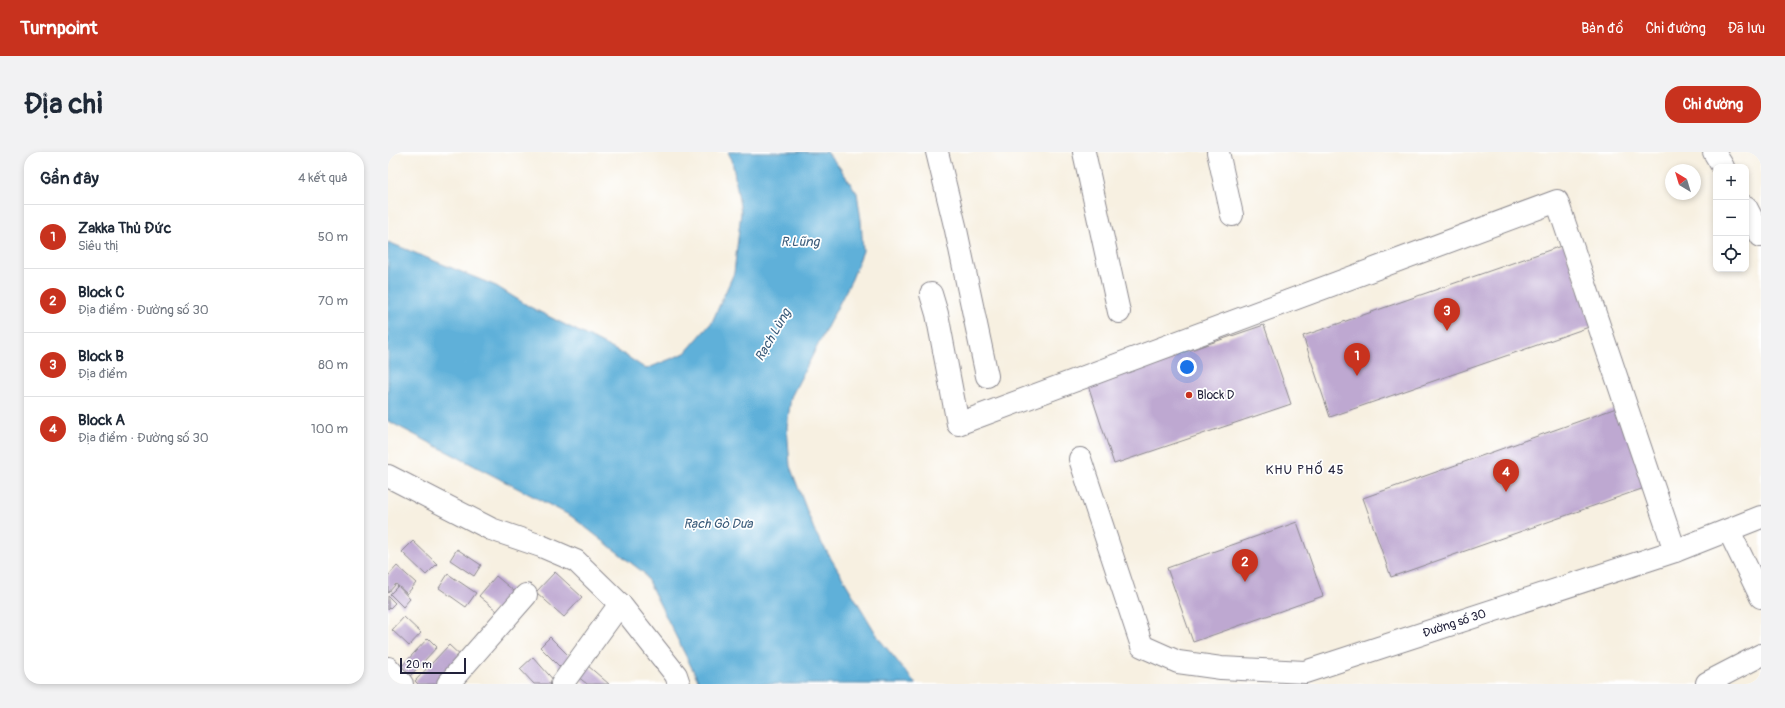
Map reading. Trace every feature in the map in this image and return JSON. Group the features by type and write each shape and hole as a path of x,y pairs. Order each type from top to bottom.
{"street":[{"path":"937,152 956,230 987,376"},
{"path":"1084,152 1119,312"},
{"path":"1218,152 1232,215"},
{"path":"1714,152 1721,164"},
{"path":"931,294 937,314 958,424 1557,201 1675,551"},
{"path":"1749,213 1761,236"},
{"name":"Đường số 30","path":"1080,459 1142,646 1178,662 1307,678 1675,551 1761,518"},
{"path":"388,476 491,530 541,546 576,561 620,604 676,674 679,684"},
{"path":"1728,531 1761,597"},
{"path":"448,684 526,595"},
{"path":"562,684 620,604"},
{"path":"1707,683 1761,655"},
{"path":"388,668 402,684"}],"water":[{"name":"Rạch Gò Dưa","path":"728,152 827,152 857,193 861,220 863,251 852,279 791,397 787,427 790,466 815,532 880,640 916,684 700,684 644,573 571,516 388,421 388,242 496,286 530,307 625,355 646,369 685,353 712,322 734,273 741,212 732,160"}],"building":[{"path":"1564,245 1592,326 1330,417 1303,336"},
{"name":"Block D","path":"1264,325 1291,404 1114,464 1088,385"},
{"path":"1622,406 1650,486 1391,577 1363,498"},
{"path":"1297,522 1323,596 1193,642 1167,568"},
{"path":"413,541 437,564 426,575 402,552"},
{"path":"457,549 481,565 474,576 450,560"},
{"path":"397,566 416,583 407,594 396,584 388,593 388,576"},
{"path":"555,572 582,597 564,617 536,592"},
{"path":"448,574 476,593 466,607 439,588"},
{"path":"496,576 520,596 503,616 479,596"},
{"path":"398,586 410,599 403,607 390,594"},
{"path":"388,596 395,603 388,610"},
{"path":"404,617 421,633 409,646 392,630"},
{"path":"550,637 576,663 565,672 540,647"},
{"path":"428,638 437,647 410,676 401,667"},
{"path":"449,645 465,660 446,684 418,684 415,681"},
{"path":"533,657 556,683 555,684 534,684 520,669"},
{"path":"587,665 609,684 587,684 577,676"}],"place":[{"name":"Block B","path":"1447,331"},
{"name":"Zakka Thủ Đức","path":"1357,376"},
{"name":"Block D","path":"1189,395"},
{"name":"Block A","path":"1506,492"},
{"name":"Block C","path":"1245,582"}],"district":[{"name":"KHU PHỐ 45","path":"1305,470"}],"water label":[{"name":"R.Lũng","path":"800,242"},
{"name":"Rạch Lùng","path":"773,335"}]}
